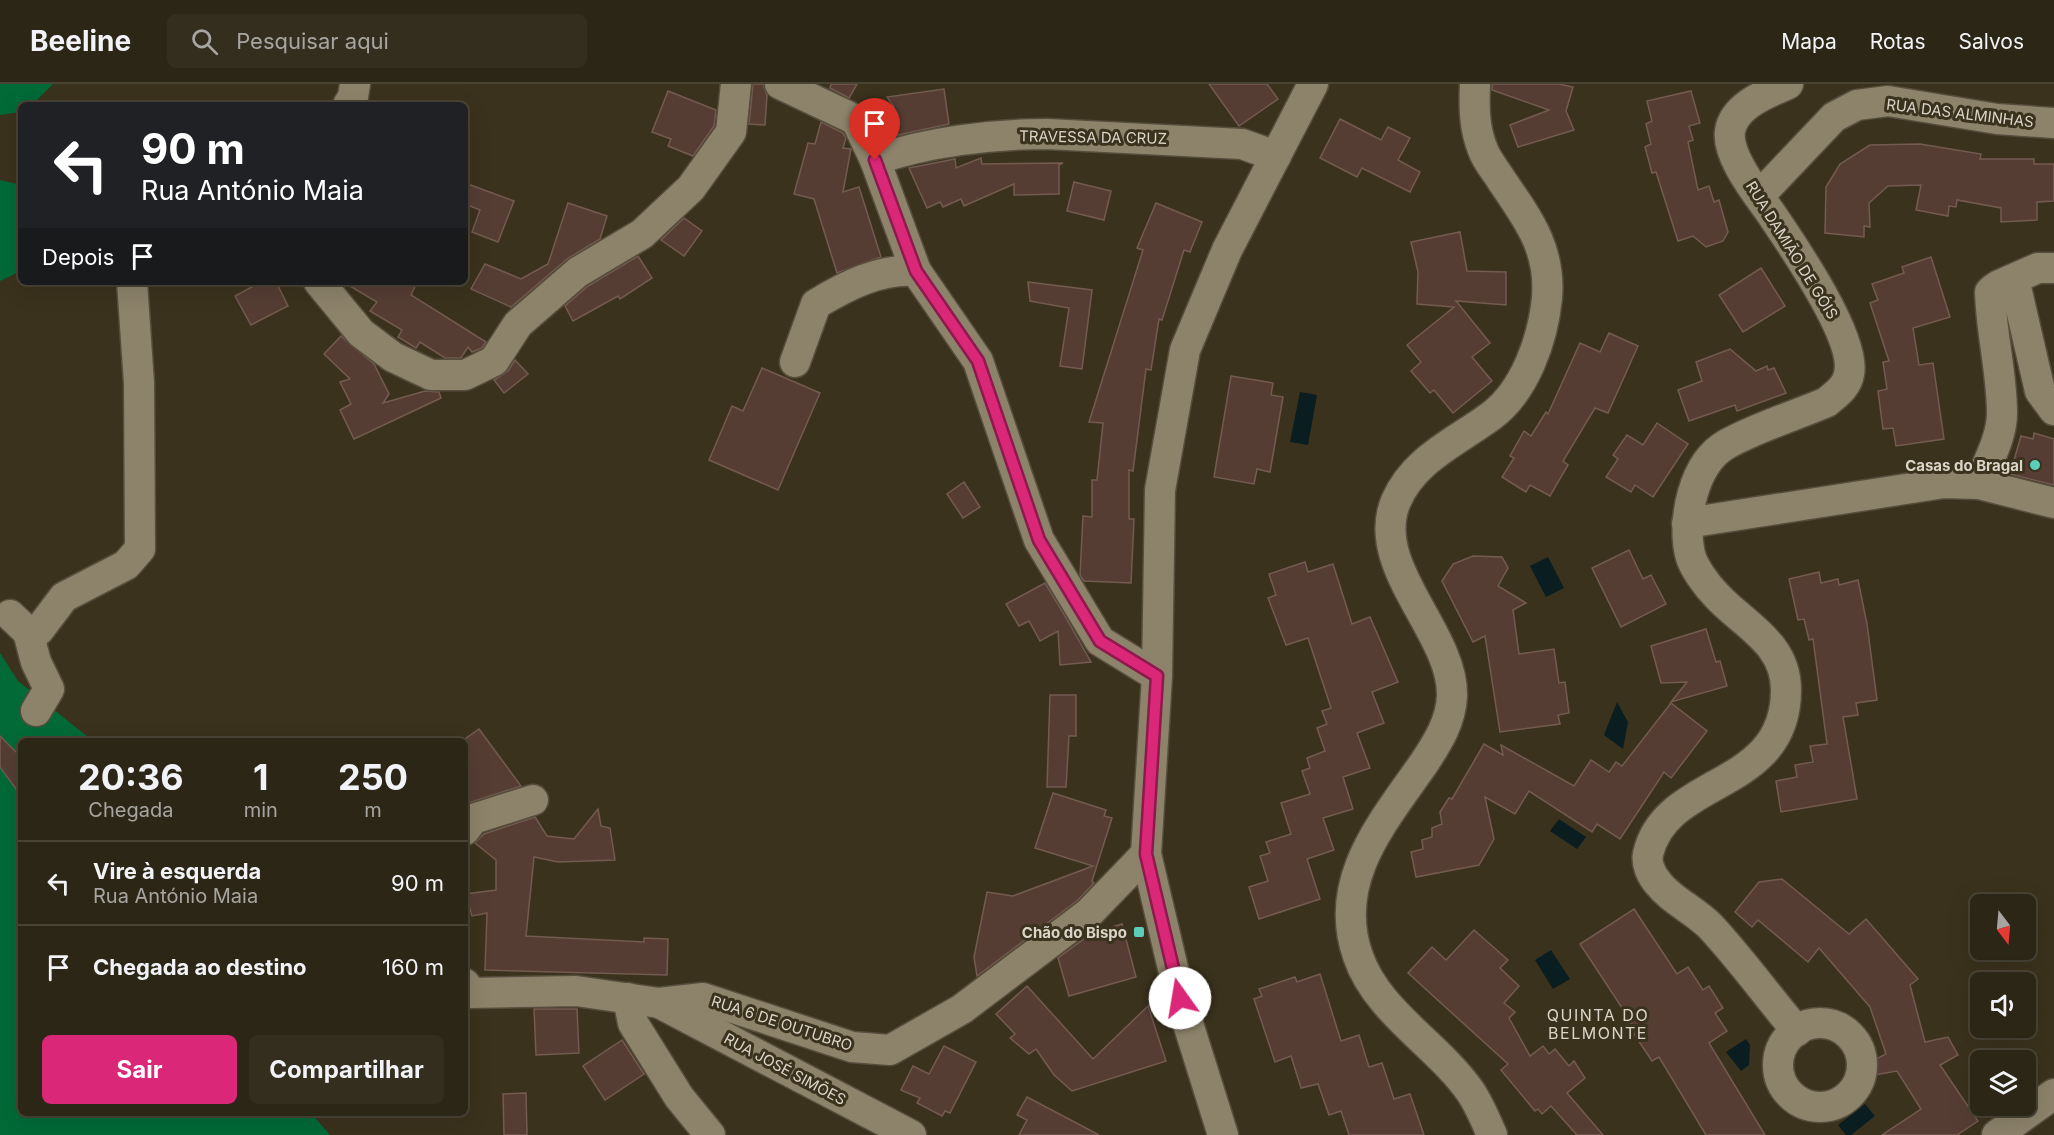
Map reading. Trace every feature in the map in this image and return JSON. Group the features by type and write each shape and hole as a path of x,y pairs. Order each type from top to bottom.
{"street":[{"path":"350,102 355,84"},
{"path":"321,285 361,333 393,357 431,375 465,375 494,361 518,324 578,272 642,234 691,188 731,132 736,84"},
{"path":"780,84 856,120 875,160 916,271 978,361 1039,540 1100,641 1157,676"},
{"path":"1223,1135 1180,998 1146,854 1157,676 1160,490 1185,350 1227,250 1313,84"},
{"path":"1475,84 1474,117 1483,152 1533,228 1543,249 1547,300 1539,341 1508,401 1492,415 1427,459 1408,480 1395,502 1390,527 1396,555 1406,582 1446,665 1452,694 1447,723 1433,749 1364,852 1352,884 1349,906 1357,955 1370,980 1385,1001 1471,1092 1492,1135"},
{"name":"RUA DAMIÃO DE GÓIS","path":"1788,84 1745,107 1733,121 1730,132 1731,144 1744,174 1805,266 1845,338 1850,358 1849,374 1841,390 1827,402 1725,445 1696,481 1687,523 1690,556 1717,596 1771,643 1784,664 1786,691 1782,718 1773,741 1750,766 1718,783 1664,820 1653,837 1647,857 1650,871 1658,884 1709,926 1797,1031"},
{"name":"RUA DAS ALMINHAS","path":"1758,196 1834,117 1857,105 1888,101 1997,119 2054,123"},
{"name":"TRAVESSA DA CRUZ","path":"875,160 903,150 1024,134 1242,144 1276,156"},
{"path":"1979,484 1998,435 2002,414 1991,324 1990,292 2038,268 2054,268"},
{"path":"795,362 816,304 859,282 896,269 916,271"},
{"path":"2006,282 2015,283 2040,391 2054,410"},
{"path":"36,711 49,689 19,624 39,630 64,597 126,565 140,549 139,383 132,285"},
{"path":"1687,523 1879,491 1944,483 1979,484 2054,503"},
{"path":"468,826 473,819 533,800"},
{"name":"RUA 6 DE OUTUBRO","path":"468,988 471,993 576,991 659,1003 703,998 852,1047 890,1050 962,1009 1089,913 1146,854"},
{"path":"628,998 633,1023 679,1097 710,1135"},
{"name":"RUA JOSÉ SIMÕES","path":"659,1003 911,1135"},
{"path":"1997,1135 2054,1094"}],"green space":[{"path":"0,84 53,84 35,102 18,102 18,112 0,115"},
{"path":"0,180 18,184 18,272 0,281"},
{"path":"0,653 18,681 89,738 18,738 18,1116 314,1116 330,1135 0,1135"}],"water":[{"path":"1300,392 1317,395 1308,445 1290,442"},
{"path":"1548,557 1564,588 1546,597 1530,566"},
{"path":"1617,702 1628,722 1623,749 1604,735"},
{"path":"1559,819 1586,837 1577,849 1550,831"},
{"path":"1551,950 1570,979 1553,989 1535,960"},
{"path":"1746,1039 1750,1045 1749,1065 1741,1071 1726,1052"},
{"path":"1865,1104 1875,1116 1851,1135 1846,1135 1838,1125"}],"building":[{"path":"753,84 763,84 767,95 765,125 749,124"},
{"path":"831,84 857,84 849,98 830,88"},
{"path":"1209,84 1267,84 1278,99 1239,126"},
{"path":"1492,84 1559,84 1573,87 1566,111 1574,130 1518,147 1510,125 1549,110 1492,90"},
{"path":"944,89 949,124 894,136 891,112 894,107 887,97"},
{"path":"668,91 716,110 714,126 693,156 668,146 671,139 652,132"},
{"path":"1691,91 1700,123 1689,126 1693,140 1688,142 1698,190 1709,186 1714,202 1719,200 1728,232 1723,241 1706,247 1693,236 1678,241 1656,172 1652,173 1645,147 1651,144 1646,124 1652,121 1647,101"},
{"path":"1340,119 1381,140 1388,127 1410,138 1398,160 1420,172 1410,192 1362,168 1357,177 1320,158"},
{"path":"821,122 843,133 846,138 843,148 851,149 843,192 859,187 881,257 837,273 814,199 794,194 808,143 815,144"},
{"path":"1920,144 1981,154 1980,159 2034,159 2034,164 2054,164 2054,201 2037,202 2037,220 2001,222 2001,208 1957,200 1956,207 1949,206 1948,216 1916,210 1921,185 1888,186 1869,203 1870,227 1864,226 1864,237 1825,233 1826,187 1840,164 1870,145"},
{"path":"981,158 982,164 1063,163 1059,165 1059,194 1014,195 1014,184 964,206 961,199 943,207 940,202 927,208 909,168 955,159 956,168"},
{"path":"1074,182 1111,191 1104,220 1067,211"},
{"path":"468,184 514,201 498,242 472,232 480,210 468,205"},
{"path":"568,203 607,216 600,239 567,259 511,307 471,289 485,264 521,279 548,264"},
{"path":"1156,203 1202,222 1190,252 1184,250 1162,320 1159,319 1151,370 1146,369 1133,471 1129,470 1129,519 1134,519 1131,583 1084,581 1080,575 1083,516 1092,517 1092,480 1097,480 1103,423 1089,422 1143,250 1137,248"},
{"path":"684,218 702,231 684,256 661,240"},
{"path":"1460,232 1467,271 1506,272 1506,305 1456,301 1490,343 1472,357 1492,381 1453,413 1434,390 1430,393 1411,371 1421,362 1407,345 1454,307 1417,304 1418,272 1411,242"},
{"path":"638,256 652,278 620,299 618,296 573,321 565,306 588,286"},
{"path":"1931,257 1950,317 1913,328 1919,365 1933,363 1944,439 1896,446 1893,428 1883,429 1878,391 1887,389 1883,362 1889,361 1870,303 1878,300 1872,284 1904,273 1902,267"},
{"path":"1761,268 1785,306 1743,332 1719,295"},
{"path":"1028,282 1092,290 1082,369 1060,366 1069,308 1030,301"},
{"path":"255,285 278,285 288,306 251,325 235,296"},
{"path":"348,285 416,285 411,295 486,342 482,348 472,352 468,347 461,358 445,358 420,342 416,348 398,337 402,330 370,311 377,302"},
{"path":"1609,333 1638,346 1608,413 1595,408 1563,461 1568,465 1550,496 1530,485 1526,492 1502,477 1514,458 1510,456 1524,431 1531,436 1546,412 1548,414 1580,343 1600,352"},
{"path":"341,336 374,364 389,394 383,403 425,391 439,392 441,398 354,439 340,410 351,404 340,382 350,379 324,354"},
{"path":"1730,349 1756,371 1767,366 1768,370 1774,368 1786,393 1737,411 1735,405 1689,421 1678,390 1702,381 1696,362"},
{"path":"515,360 528,374 504,393 494,380 508,371"},
{"path":"762,368 820,393 778,490 709,460 732,406 743,411"},
{"path":"1231,376 1273,383 1271,395 1283,397 1270,472 1257,469 1254,484 1214,477"},
{"path":"1657,423 1688,444 1653,497 1635,485 1631,492 1606,477 1618,459 1613,455 1627,435 1643,445"},
{"path":"2034,433 2054,439 2054,485 2010,474 2021,436 2033,439"},
{"path":"964,482 980,507 963,518 947,494"},
{"path":"1629,550 1643,579 1651,575 1666,604 1621,627 1592,568"},
{"path":"1473,556 1502,557 1508,568 1498,586 1526,603 1513,610 1519,654 1554,649 1559,683 1565,682 1569,713 1558,715 1560,724 1500,732 1485,636 1473,642 1442,581 1453,564"},
{"path":"1305,562 1308,572 1333,564 1352,624 1370,617 1398,682 1372,692 1384,723 1357,733 1370,768 1343,777 1353,809 1323,818 1334,850 1307,859 1320,899 1259,919 1249,887 1268,881 1260,856 1270,853 1266,842 1291,834 1281,803 1310,794 1302,771 1310,768 1307,758 1325,751 1317,728 1327,724 1322,711 1331,708 1308,638 1286,645 1268,598 1276,595 1269,574"},
{"path":"1819,572 1821,583 1838,579 1839,585 1858,580 1867,624 1877,700 1856,703 1858,715 1843,717 1857,799 1781,812 1776,781 1797,777 1795,765 1813,762 1810,746 1827,744 1813,639 1809,640 1804,619 1798,620 1789,579"},
{"path":"1045,583 1091,662 1060,665 1058,631 1040,641 1029,621 1019,626 1006,604"},
{"path":"1706,629 1716,662 1720,661 1727,686 1671,702 1687,682 1661,683 1651,646"},
{"path":"1050,695 1076,695 1076,736 1069,736 1066,787 1047,787"},
{"path":"1671,703 1707,731 1671,778 1664,772 1620,839 1597,824 1592,832 1529,791 1515,814 1485,797 1494,839 1479,865 1416,877 1411,852 1423,849 1422,840 1432,837 1432,828 1442,824 1440,812 1449,798 1452,799 1484,744 1503,755 1501,745 1574,786 1591,760 1609,772 1616,762 1622,766"},
{"path":"479,729 521,786 468,803 466,738"},
{"path":"0,736 18,754 18,792 0,767"},
{"path":"1053,793 1106,810 1104,816 1112,818 1092,881 1094,883 1078,900 977,976 974,957 987,892 1013,896 1093,866 1035,848"},
{"path":"598,809 601,826 610,828 615,860 558,862 534,857 526,936 644,942 644,938 668,939 667,975 485,970 487,913 472,916 468,894 496,890 496,860 475,843 484,834 535,817 547,836 574,839"},
{"path":"1782,879 1849,934 1866,919 1918,979 1910,985 1925,1042 1948,1037 1958,1055 1940,1065 1970,1109 1970,1116 1975,1116 1978,1121 1957,1135 1882,1135 1921,1109 1897,1071 1846,1080 1844,1076 1886,1054 1870,1007 1819,948 1808,962 1758,920 1752,927 1735,912 1759,882"},
{"path":"1634,909 1677,974 1688,967 1703,990 1709,986 1723,1008 1715,1013 1727,1031 1709,1043 1765,1135 1706,1135 1659,1057 1652,1061 1628,1025 1632,1023 1580,944"},
{"path":"1122,924 1136,977 1069,996 1058,958 1092,933"},
{"path":"1474,930 1508,960 1500,968 1519,986 1504,1003 1515,1012 1509,1018 1530,1056 1543,1046 1549,1054 1555,1049 1569,1066 1574,1061 1585,1078 1567,1093 1603,1135 1577,1135 1551,1106 1542,1114 1538,1109 1535,1111 1501,1070 1508,1064 1408,973 1432,947 1446,960"},
{"path":"1320,974 1341,1041 1359,1035 1369,1067 1382,1063 1394,1099 1410,1094 1424,1135 1349,1135 1341,1111 1329,1115 1318,1084 1301,1088 1291,1056 1275,1062 1254,999 1262,996 1259,989 1295,977 1297,982"},
{"path":"1027,986 1093,1059 1148,1006 1166,1061 1072,1091 1054,1075 1036,1049 1029,1054 1010,1038 1015,1034 996,1014"},
{"path":"534,1009 577,1009 579,1053 536,1055"},
{"path":"622,1040 644,1074 605,1100 583,1066"},
{"path":"944,1046 976,1062 950,1113 945,1111 942,1116 917,1103 920,1098 901,1090 913,1066 929,1074"},
{"path":"526,1093 527,1135 504,1135 503,1094"},
{"path":"1027,1097 1099,1135 1019,1135 1027,1120 1017,1115"}],"place":[{"name":"Casas do Bragal","path":"2035,465"},
{"name":"Chão do Bispo","path":"1139,932"}],"district":[{"name":"QUINTA DO BELMONTE","path":"1598,1024"}],"route":[{"path":"875,160 916,271 978,361 1039,540 1100,641 1157,676 1146,854 1180,998"}]}
